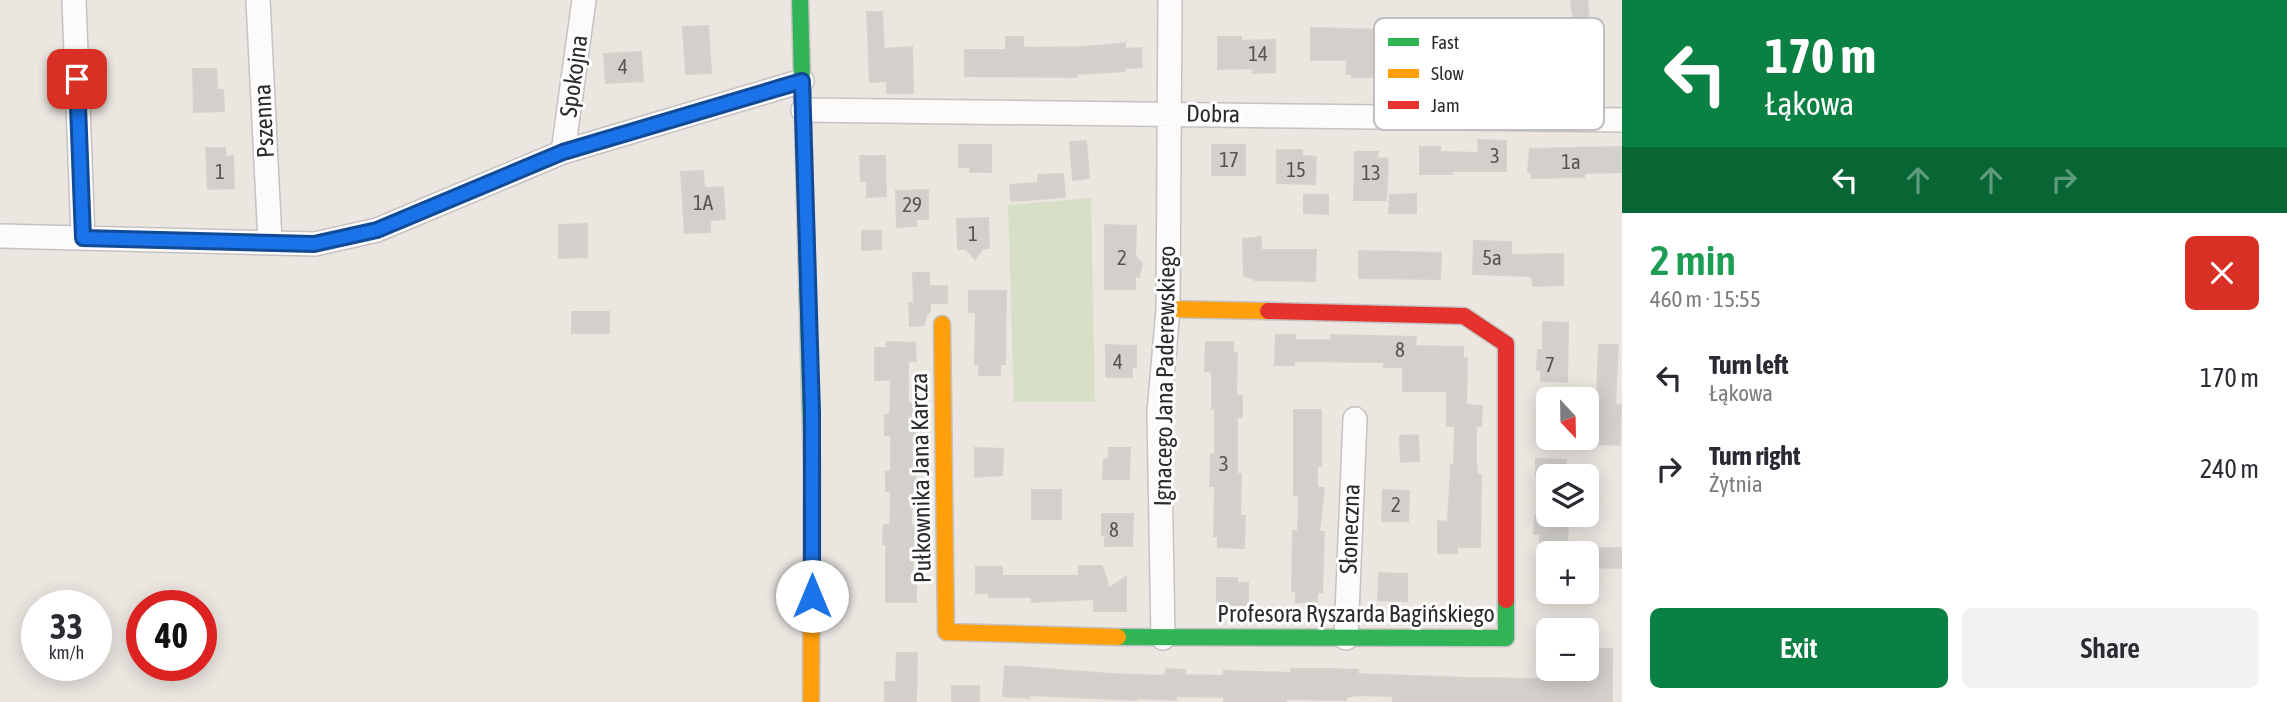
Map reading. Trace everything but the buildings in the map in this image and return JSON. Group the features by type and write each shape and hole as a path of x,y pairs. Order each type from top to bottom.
{"street":[{"path":"74,0 83,238"},
{"name":"Pszenna","path":"258,0 270,242"},
{"name":"Spokojna","path":"563,152 584,0"},
{"path":"800,0 812,412 811,702"},
{"name":"Ignacego Jana Paderewskiego","path":"1163,638 1159,413 1168,309 1170,0"},
{"path":"0,236 314,244 377,230 563,152 802,81"},
{"name":"Dobra","path":"803,110 1374,116"},
{"name":"Dobra","path":"1604,120 1622,120"},
{"name":"Profesora Ryszarda Bagińskiego","path":"946,632 1163,638 1506,638 1506,344 1464,316 1168,309"},
{"name":"Pułkownika Jana Karcza","path":"942,324 946,632"},
{"name":"Słoneczna","path":"1346,638 1355,419"}],"green space":[{"path":"1091,198 1095,402 1014,402 1008,205"}],"traffic: fast":[{"path":"800,0 812,472"},
{"path":"1118,637 1506,638 1506,600"}],"traffic: slow":[{"path":"1168,309 1268,311"},
{"path":"942,324 946,632 1118,637"},
{"path":"811,702 812,472"}],"traffic: jam":[{"path":"1268,311 1464,316 1506,344 1506,600"}],"route":[{"path":"77,79 83,238 314,244 377,230 563,152 802,81 812,412 812,596"}]}
